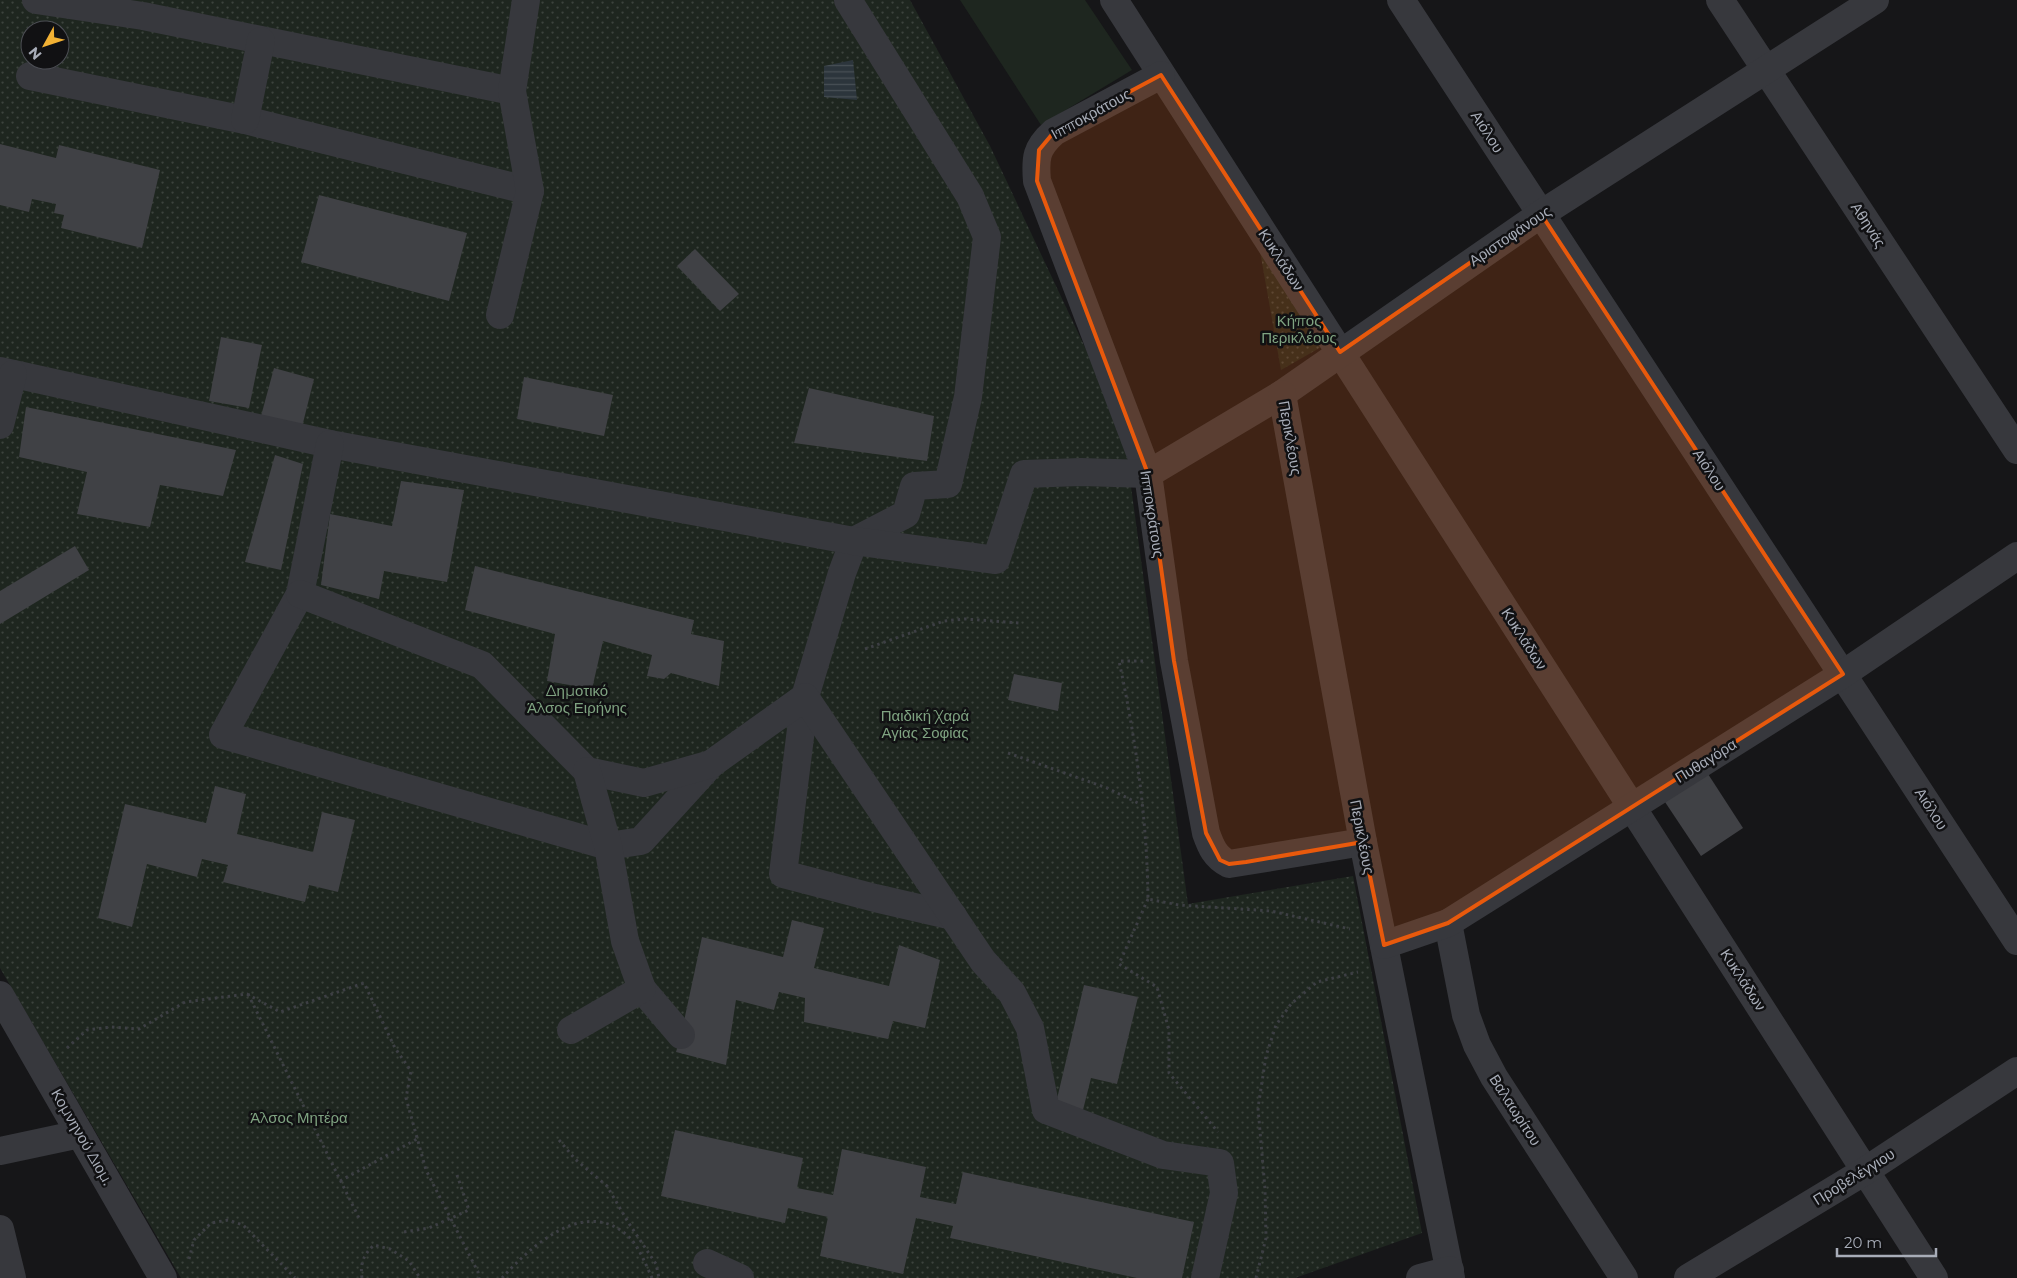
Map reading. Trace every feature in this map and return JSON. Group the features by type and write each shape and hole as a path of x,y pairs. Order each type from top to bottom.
{"street":[{"path":"36,0 140,7 261,41 512,91"},
{"path":"500,315 530,191 512,91 526,0"},
{"path":"848,0 970,196 987,237 968,398 948,484 914,486 906,514 854,541 842,573 805,698 783,874 953,916"},
{"name":"Κυκλάδων","path":"1114,0 1934,1278"},
{"name":"Αιόλου","path":"1401,0 2017,941"},
{"name":"Αθηνάς","path":"1720,0 2017,450"},
{"name":"Αριστοφάνους","path":"1148,474 1282,394 1541,214 1875,0"},
{"path":"245,120 261,41"},
{"name":"Ιπποκράτους","path":"1161,75 1054,132 1038,150 1035,164 1037,181 1148,474 1174,661 1206,833 1214,852 1220,860 1230,864 1363,842"},
{"path":"30,76 245,120 530,191"},
{"path":"0,425 6,372 330,444 854,541 996,560 1024,474 1081,472 1148,474"},
{"name":"Περικλέους","path":"1282,394 1363,842 1451,1274"},
{"path":"330,444 300,594 223,735 608,846 642,841 711,764 805,698"},
{"name":"Πυθαγόρα","path":"1384,945 1448,924 1843,674 2017,556"},
{"path":"300,594 482,665 587,771 608,846 625,941 642,989 681,1035"},
{"path":"805,698 983,961 1012,993 1030,1028 1046,1110 1163,1155 1220,1163 1224,1193 1205,1278"},
{"path":"587,771 644,783 711,764"},
{"name":"Βαλαωρίτου","path":"1448,924 1466,1015 1477,1045 1494,1077 1624,1278"},
{"path":"572,1030 642,989"},
{"name":"Κομνηνού Διομ.","path":"2,1003 39,1062 164,1278"},
{"name":"Προβελέγγιου","path":"1688,1278 1865,1171 2017,1071"},
{"path":"0,1151 80,1134"},
{"path":"0,1229 12,1278"},
{"path":"707,1263 740,1278"},
{"path":"1420,1278 1451,1274"}],"path":[{"path":"865,649 944,621 966,619 1020,623"},
{"path":"1008,753 1107,788 1143,805"},
{"path":"1148,899 1119,964 1157,987 1170,1030 1169,1073 1223,1137"},
{"path":"1256,1278 1266,1238 1265,1189 1258,1108 1266,1056 1276,1025 1291,1004 1317,982 1362,972"},
{"path":"39,1062 57,1056 88,1030 112,1027 139,1029 185,1002 247,994 280,1012 364,983 395,1048 411,1071 406,1098 426,1170 478,1272 479,1278"},
{"path":"247,994 359,1218"},
{"path":"340,1181 417,1139"},
{"path":"559,1140 575,1159 607,1186 656,1264 659,1278"},
{"path":"404,1232 430,1228 469,1210 457,1176"},
{"path":"187,1264 194,1240 211,1223 228,1220 244,1225 295,1278"},
{"path":"502,1278 519,1259 550,1235 581,1221 607,1223 630,1238 652,1278"},
{"path":"362,1278 361,1268 365,1253 374,1245 390,1249 409,1261 420,1278"}],"highlighted area":[{"path":"1161,75 1340,352 1541,214 1843,674 1448,923 1384,945 1363,842 1246,862 1229,864 1220,860 1206,833 1174,661 1148,474 1037,181 1039,150 1054,132"}],"green space":[{"name":"Δημοτικό Άλσος Ειρήνης","path":"0,0 910,0 990,146 1123,428 1188,904 1353,876 1422,1233 1295,1278 181,1278 0,968"},
{"path":"960,0 1085,0 1132,70 1041,125"},
{"name":"Κήπος Περικλέους","path":"1255,223 1337,338 1281,370"}],"shaded area":[{"path":"853,60 857,100 824,97 824,66"}],"building":[{"path":"0,144 56,158 59,145 160,170 142,248 61,228 64,215 54,213 56,204 32,199 29,212 0,205"},
{"path":"319,195 467,233 449,301 301,262"},
{"path":"695,249 739,294 720,311 677,266"},
{"path":"221,337 262,345 249,408 209,401"},
{"path":"274,368 314,379 302,427 261,416"},
{"path":"524,377 613,395 604,436 517,419"},
{"path":"809,388 934,416 927,461 794,443"},
{"path":"26,407 236,450 223,496 160,485 150,527 77,514 87,472 19,457"},
{"path":"275,455 303,464 281,570 245,562"},
{"path":"401,481 464,490 447,582 384,571 379,599 321,585 330,514 392,526"},
{"path":"75,546 89,570 0,624 0,591"},
{"path":"475,566 694,620 691,634 724,641 719,686 671,673 664,679 647,676 652,655 603,641 592,689 547,681 555,634 465,610"},
{"path":"1014,674 1062,683 1058,711 1008,700"},
{"path":"1708,774 1743,828 1701,856 1665,802"},
{"path":"215,786 246,794 237,834 313,852 322,812 355,820 338,892 309,885 305,902 223,882 228,865 202,859 197,877 147,864 132,927 98,918 125,804 206,823"},
{"path":"792,920 824,928 814,968 889,986 899,945 940,960 925,1028 893,1021 888,1039 804,1022 805,998 779,992 774,1010 736,1000 726,1065 676,1052 702,937 783,957"},
{"path":"1084,985 1138,997 1117,1084 1091,1078 1083,1110 1056,1103"},
{"path":"675,1130 803,1158 797,1188 833,1195 842,1149 926,1167 920,1197 956,1204 963,1172 1194,1222 1182,1278 1137,1278 950,1238 953,1226 916,1218 903,1274 820,1256 828,1217 788,1208 785,1223 661,1196"}],"park label":[{"name":"Παιδική Χαρά Αγίας Σοφίας","path":"925,724"},
{"name":"Άλσος Μητέρα","path":"299,1118"}]}
